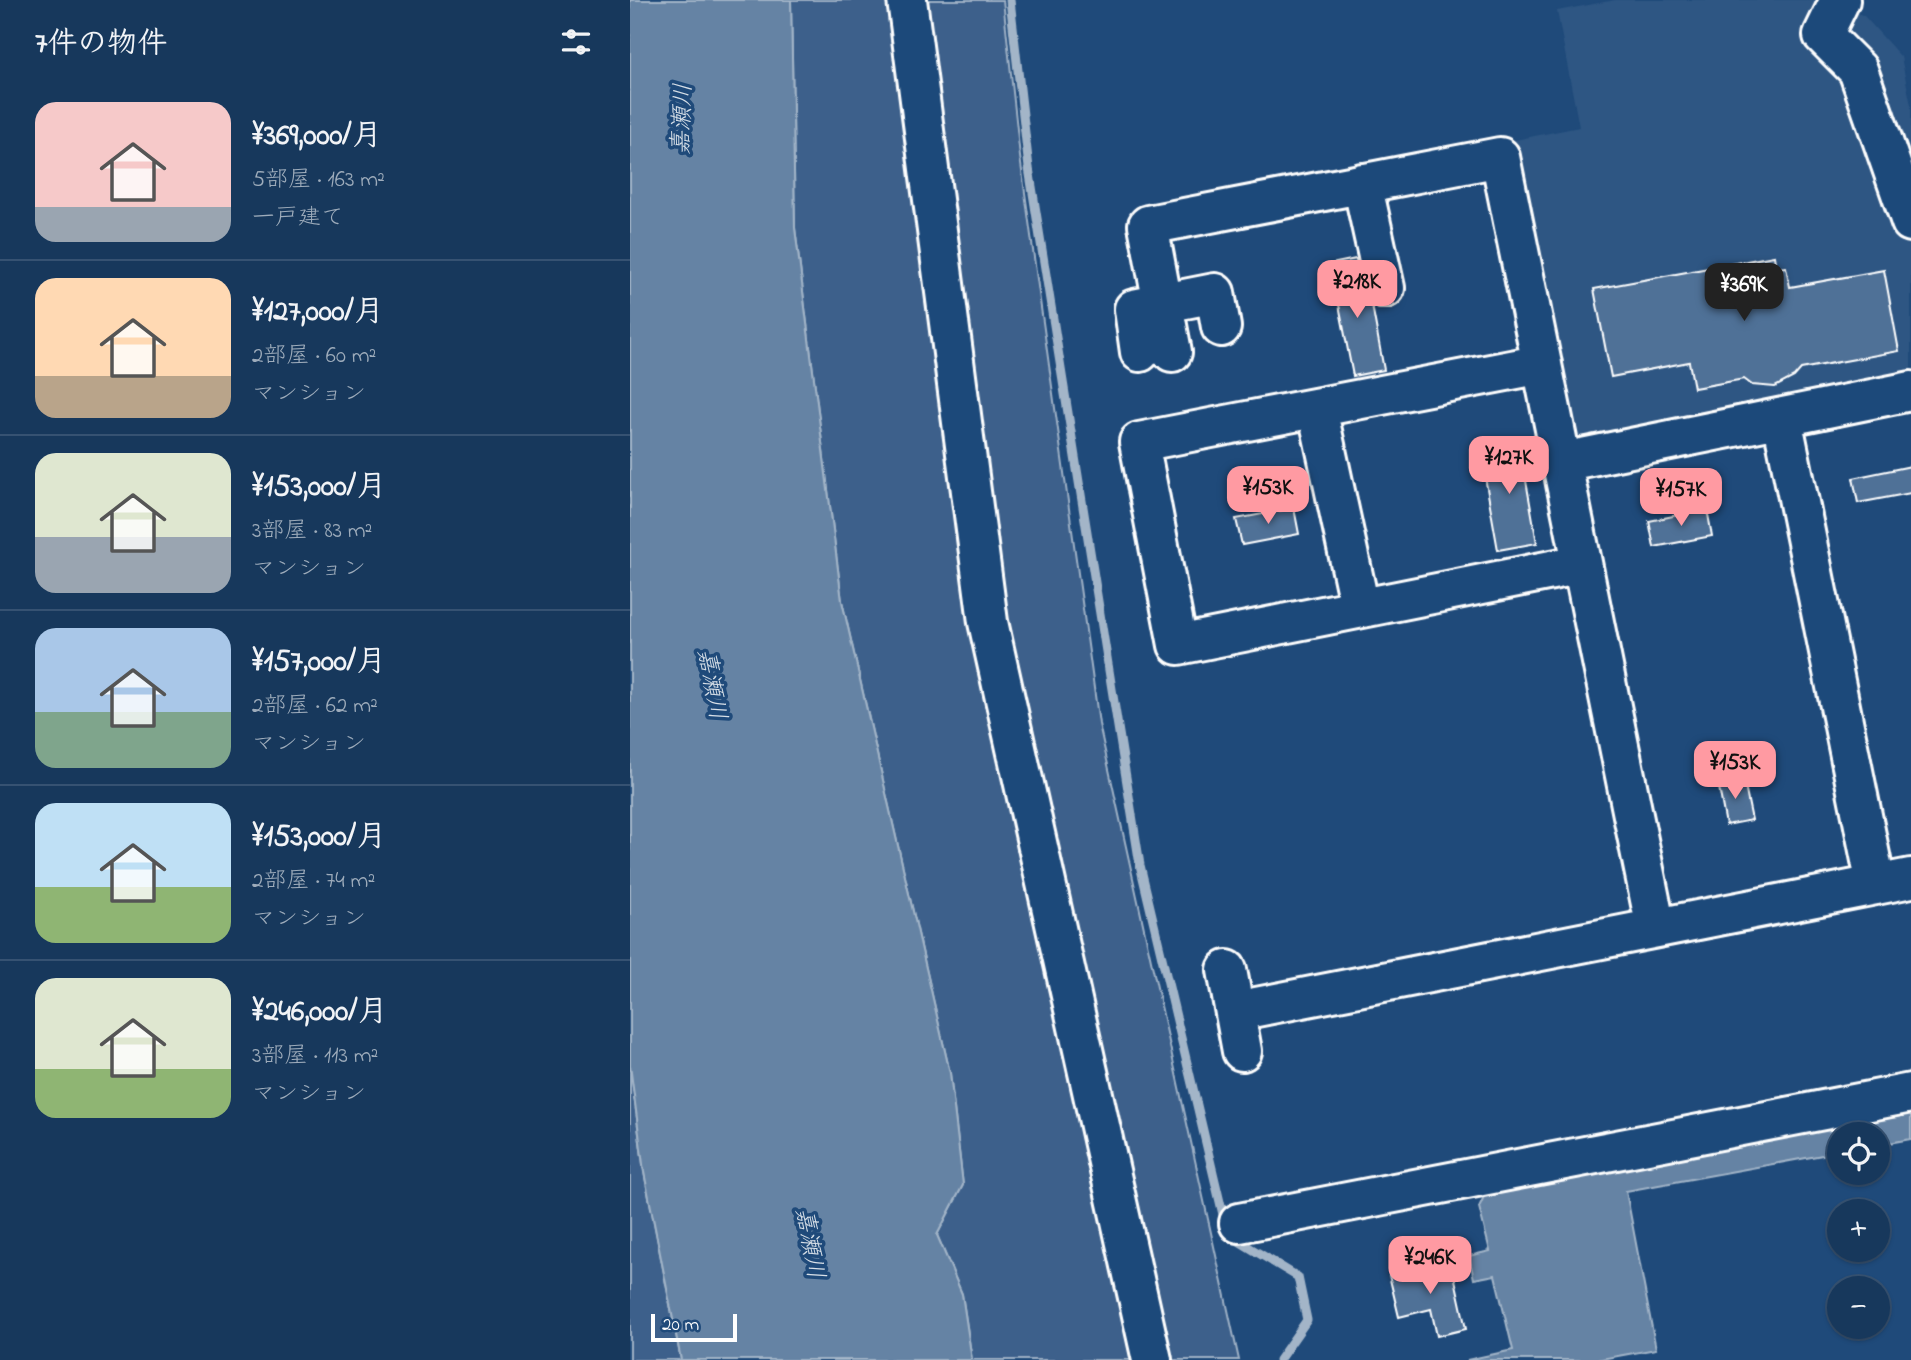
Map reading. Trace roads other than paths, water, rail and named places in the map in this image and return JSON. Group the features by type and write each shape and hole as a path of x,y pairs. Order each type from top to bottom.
{"street":[{"path":"907,0 988,622 1152,1360"},
{"path":"1839,2 1823,35 1858,70 1910,213"},
{"path":"1163,303 1148,225 1500,157 1654,919"},
{"path":"1362,183 1385,288"},
{"path":"1156,352 1134,309 1216,293 1221,327"},
{"path":"1542,364 1139,442 1178,645 1582,564"},
{"path":"1562,462 1911,391"},
{"path":"1317,408 1360,608"},
{"path":"1236,1011 1894,882 1782,418"},
{"path":"1227,970 1242,1051"},
{"path":"1240,1223 1911,1093"}],"water":[{"name":"嘉瀬川","path":"630,0 791,0 795,228 842,601 950,1073 963,1185 937,1235 962,1294 972,1360 681,1360 644,1172 630,1065"},
{"path":"1911,1113 1911,1139 1890,1143 1890,1122 1863,1122"},
{"path":"1827,1129 1827,1154 1626,1191 1656,1349 1596,1360 1467,1360 1513,1350 1495,1275 1474,1279 1469,1256 1490,1251 1479,1207 1489,1186 1660,1160"}],"waterway":[{"path":"1010,0 1029,168 1140,865 1225,1223"},
{"path":"1232,1237 1298,1277 1307,1320 1279,1360"}]}
